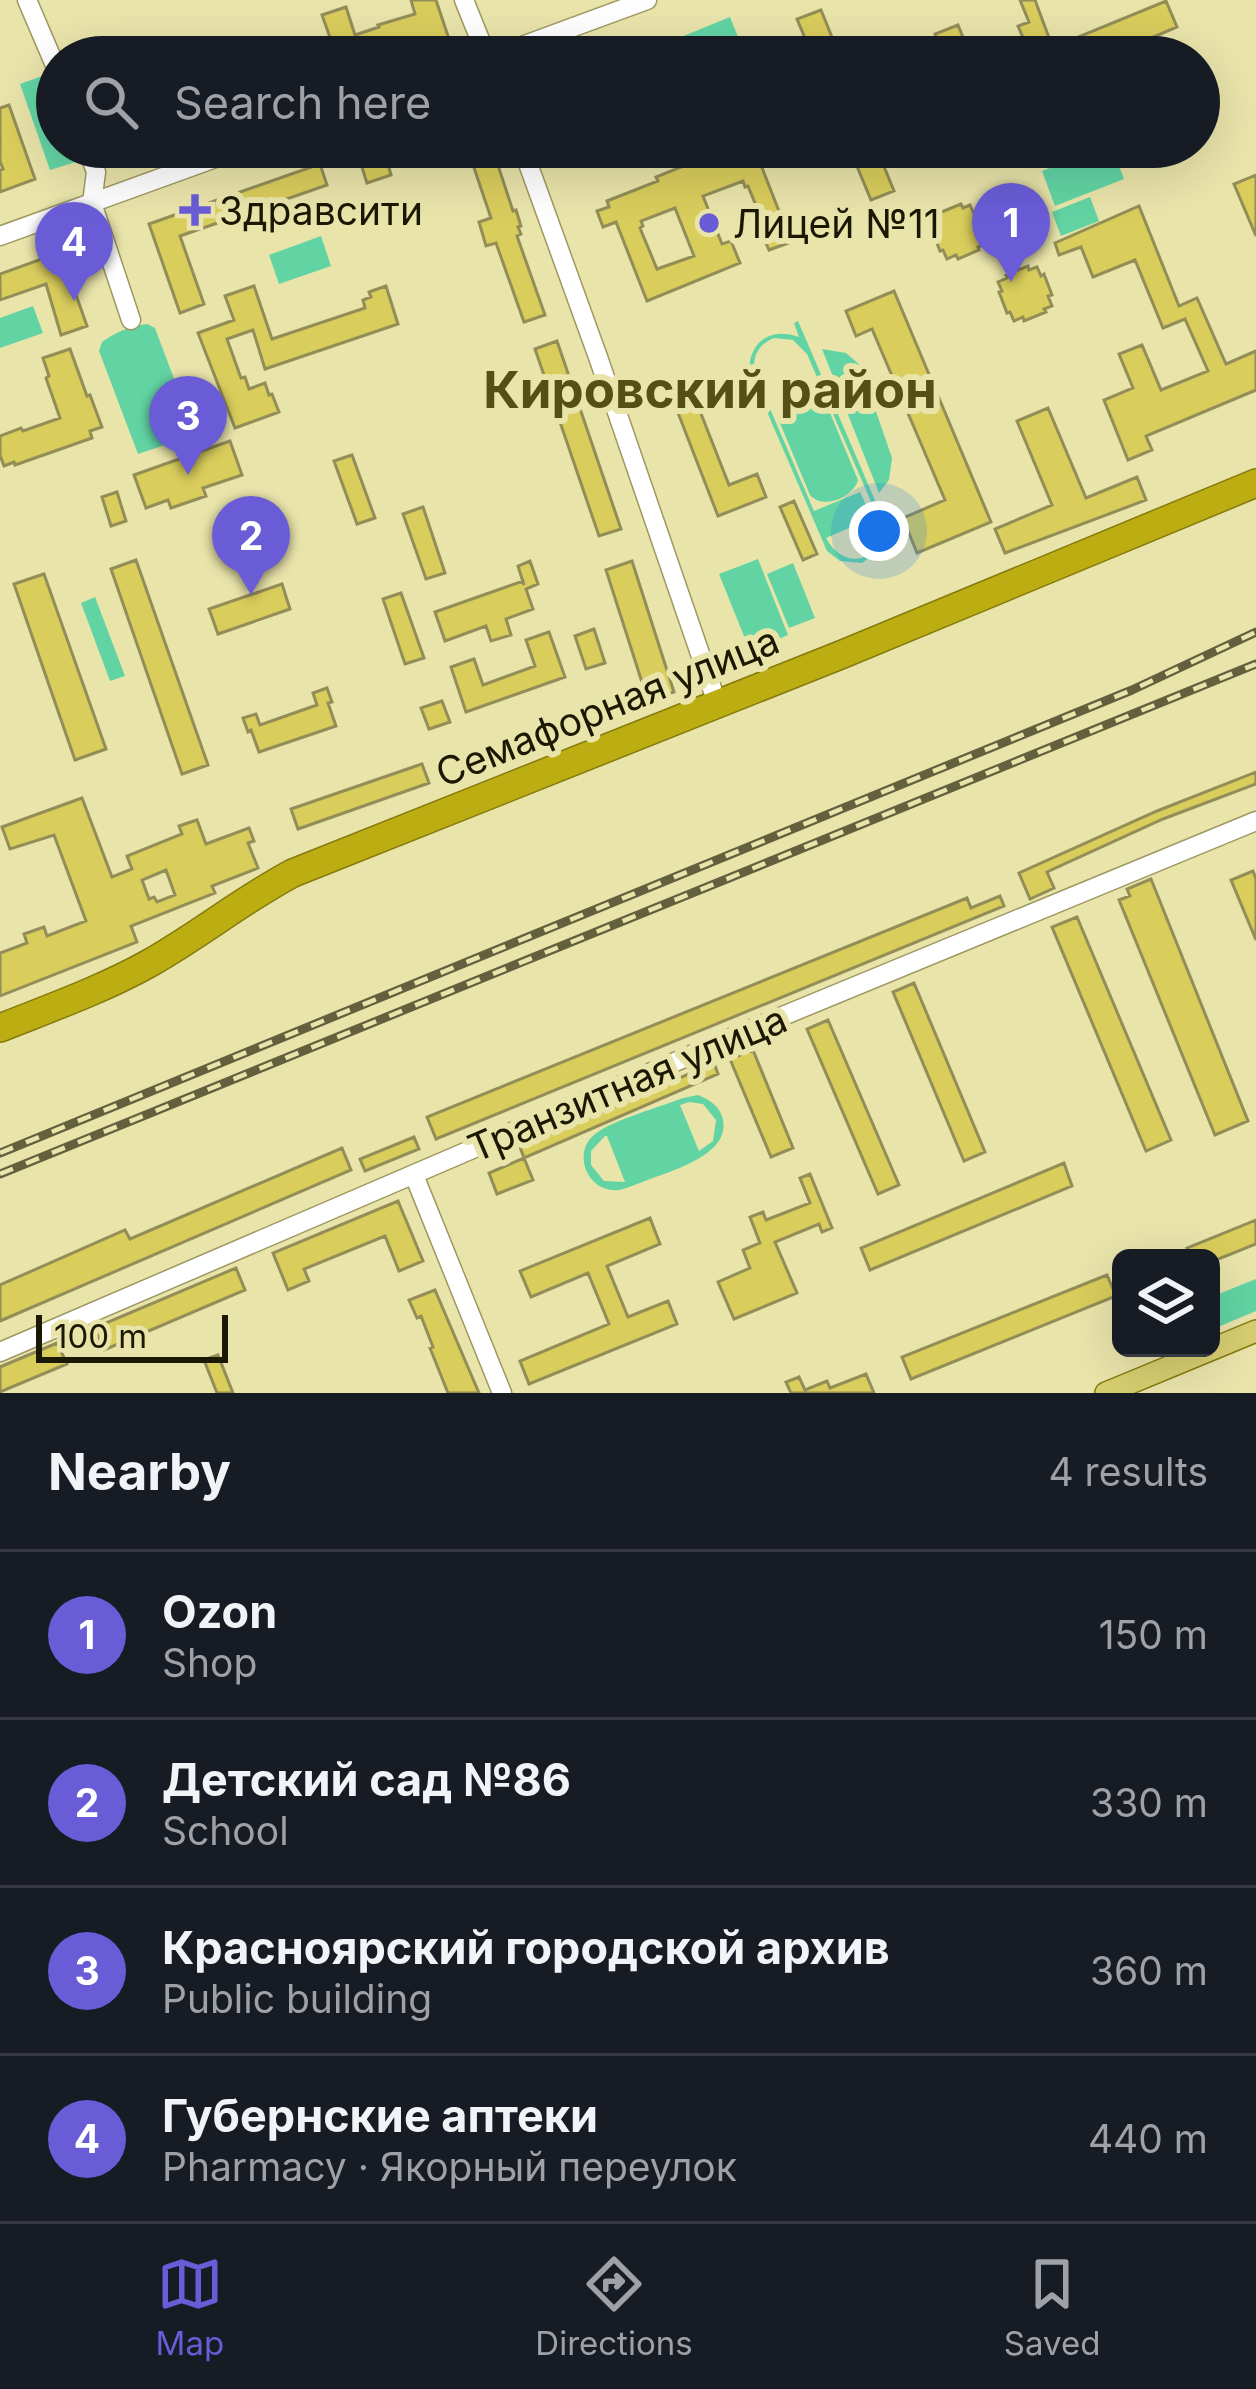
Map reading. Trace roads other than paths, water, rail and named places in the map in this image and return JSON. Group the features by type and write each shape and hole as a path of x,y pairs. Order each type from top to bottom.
{"highway":[{"name":"Семафорная улица","path":"0,1028 152,962 292,873 1256,483"}],"main road":[{"path":"1106,1393 1256,1331"}],"street":[{"path":"27,0 42,36"},
{"path":"464,0 480,36"},
{"path":"547,36 646,0"},
{"path":"95,168 92,203 131,320"},
{"path":"0,236 188,168"},
{"path":"530,168 717,703"},
{"name":"Транзитная улица","path":"0,1352 760,1025 1256,821"},
{"path":"415,1175 502,1393"}],"railway":[{"path":"0,1153 1132,690 1256,632"},
{"path":"0,1174 1256,664"}],"place":[{"name":"Здравсити","path":"195,210"},
{"name":"Лицей №11","path":"709,223"},
{"name":"Ozon","path":"1011,282"},
{"name":"Губернские аптеки","path":"74,301"},
{"name":"Красноярский городской архив","path":"188,475"},
{"name":"Детский сад №86","path":"251,595"}],"district":[{"name":"Кировский район","path":"710,389"}]}
